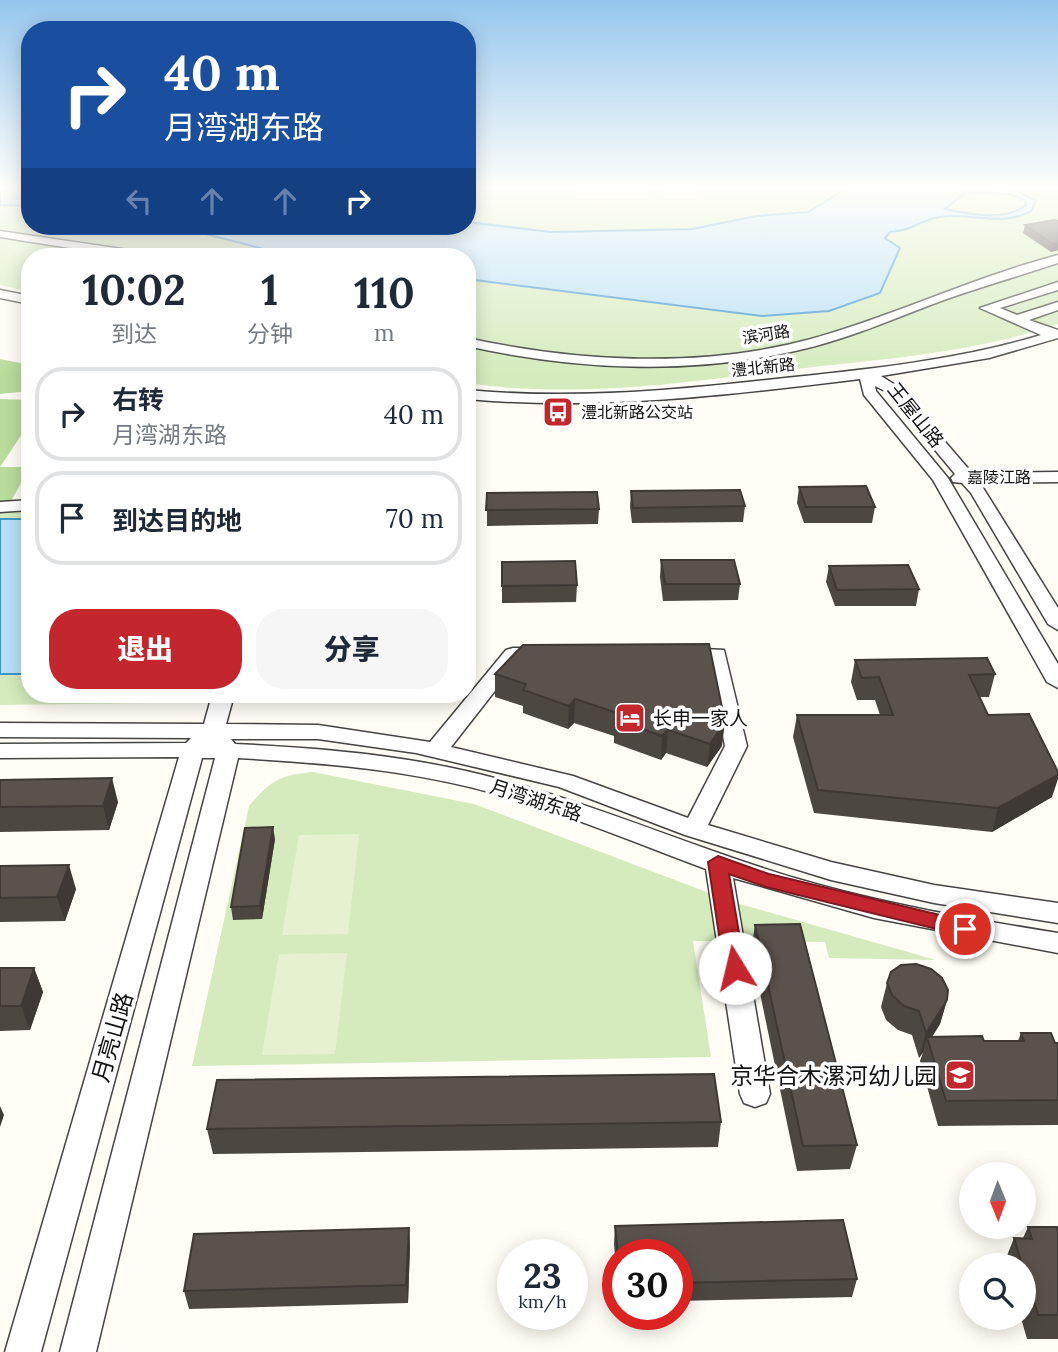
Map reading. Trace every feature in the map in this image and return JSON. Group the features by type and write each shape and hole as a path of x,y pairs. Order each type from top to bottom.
{"street":[{"name":"滨河路","path":"476,344 530,356 665,360 729,357 803,345 1058,259"},
{"path":"1056,334 986,308 1058,286"},
{"path":"0,294 21,298"},
{"path":"1016,320 1058,306"},
{"name":"澧北新路","path":"476,395 509,399 594,400 866,374 970,356 1056,334"},
{"name":"王屋山路","path":"866,374 892,389 972,484 1058,624"},
{"name":"王屋山路","path":"866,374 869,392 944,485 1058,682"},
{"name":"嘉陵江路","path":"944,485 1058,477"},
{"name":"嘉陵江路","path":"972,484 1058,490"},
{"path":"0,507 21,506"},
{"path":"476,700 513,654 567,654"},
{"path":"663,654 717,654 736,747 694,829"},
{"name":"月亮山路","path":"78,1352 221,740 223,703"},
{"path":"436,750 474,703"},
{"name":"月湾湖东路","path":"0,730 221,740 462,777 552,804 766,880 941,925 1058,943"},
{"name":"月湾湖东路","path":"221,740 318,732 436,750 565,782 694,829 831,871 934,894 1058,913"},
{"path":"0,751 193,749 221,740"},
{"name":"月亮山路","path":"23,1352 193,749"},
{"path":"718,862 755,1094"}],"green space":[{"path":"0,250 21,250 21,290 0,285"},
{"path":"900,250 1058,250 1058,324 994,342 928,354 632,387 549,389 476,384 476,281 762,316 829,312 880,293"},
{"path":"0,359 21,363 21,392 0,394"},
{"path":"0,399 21,400 21,436 0,467"},
{"path":"0,467 21,467 21,483 11,501 0,501"},
{"path":"21,511 21,703 149,703 0,705 0,512"},
{"path":"313,772 474,804 733,902 936,960 829,958 825,942 693,941 711,1057 192,1066 249,806 277,780"},
{"path":"359,834 348,934 282,935 299,835"},
{"path":"347,953 335,1054 262,1055 279,954"}],"water":[{"path":"476,250 899,250 880,293 829,311 762,316 476,280"},
{"path":"0,519 21,519 21,674 0,674"}],"building":[{"path":"866,486 875,507 806,507 799,487"},
{"path":"740,490 745,506 633,508 631,491"},
{"path":"597,492 599,509 486,510 487,493"},
{"path":"661,560 734,560 740,584 665,584"},
{"path":"575,561 577,585 502,586 502,562"},
{"path":"908,565 919,589 837,590 829,566"},
{"name":"长申一家人","path":"709,644 725,722 710,744 668,730 662,736 615,719 620,714 575,699 569,706 523,690 526,684 495,674 523,645"},
{"path":"987,658 995,674 969,675 988,715 1029,714 1058,775 998,808 818,790 797,715 893,715 879,677 862,678 855,660"},
{"path":"112,778 103,806 0,807 0,780"},
{"path":"273,827 260,906 231,907 245,828"},
{"path":"69,865 57,897 0,898 0,866"},
{"path":"800,924 857,1145 803,1146 755,925"},
{"path":"916,964 931,969 942,978 948,990 947,1000 926,1033 919,1011 904,1006 892,995 887,983 891,972 901,965"},
{"path":"0,968 34,968 21,1006 0,1006"},
{"path":"1021,1033 1051,1033 1055,1043 1058,1043 1058,1100 946,1101 927,1037 982,1036 984,1041 1024,1041"},
{"path":"714,1074 721,1122 207,1129 217,1080"},
{"path":"843,1220 857,1279 693,1283 693,1239 616,1239 615,1226"},
{"path":"1036,1227 1057,1227 1058,1315 1038,1315 1036,1253 1018,1253 1014,1239 1036,1239"},
{"path":"409,1228 406,1285 184,1291 194,1234"}],"place":[{"name":"澧北新路公交站","path":"558,412"},
{"name":"长申一家人","path":"630,718"},
{"name":"京华合木漯河幼儿园","path":"960,1075"}],"route":[{"path":"735,968 718,862 766,880 965,929"}]}
